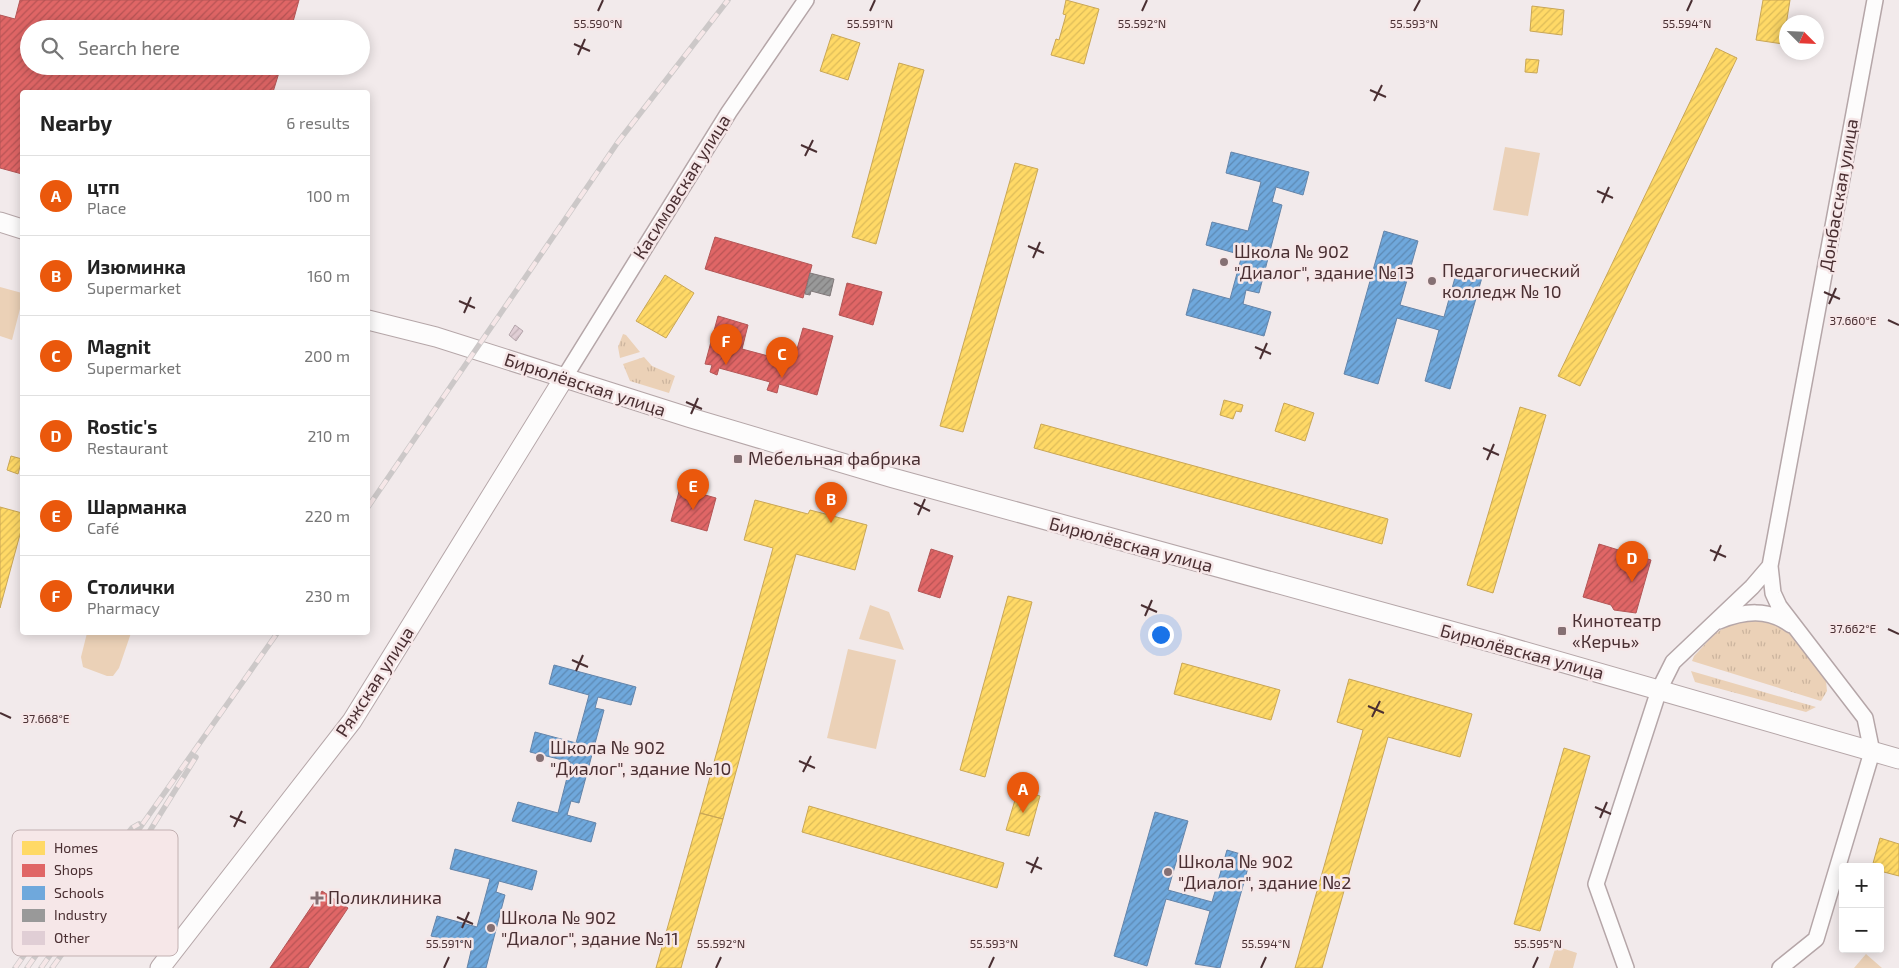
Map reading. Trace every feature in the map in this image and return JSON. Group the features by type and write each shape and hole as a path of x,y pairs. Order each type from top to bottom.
{"street":[{"name":"Касимовская улица","path":"564,378 729,112 806,0"},
{"name":"Донбасская улица","path":"1770,566 1875,0"},
{"path":"0,222 20,228"},
{"name":"Бирюлёвская улица","path":"370,320 436,337 893,478 1659,690 1899,759"},
{"name":"Ряжская улица","path":"178,945 352,720 564,378"},
{"path":"1626,968 1596,884 1659,690 1673,662 1752,587 1770,566"},
{"path":"1770,566 1773,593 1779,606 1865,718 1872,752 1816,939 1780,968"},
{"path":"1711,624 1732,616 1760,612 1784,620 1802,634"},
{"name":"Ряжская улица","path":"160,968 169,956"}],"green space":[{"path":"1505,147 1540,153 1528,216 1493,210"},
{"path":"0,287 20,292 20,309 12,340 0,336"},
{"path":"623,334 640,352 620,358 618,347"},
{"path":"644,357 652,366 675,376 669,393 630,381 623,364"},
{"path":"870,605 889,612 904,650 859,639"},
{"path":"1756,617 1788,627 1826,681 1827,691 1821,701 1692,661 1694,656 1720,630 1734,623"},
{"path":"86,635 130,635 119,668 113,676 107,676 83,667 81,657"},
{"path":"848,649 896,660 876,749 827,738"},
{"path":"1691,671 1816,707 1806,712 1695,682"},
{"path":"1556,946 1577,953 1573,968 1549,968"},
{"path":"1866,954 1882,968 1854,968"}],"building: Homes":[{"path":"1066,0 1099,9 1084,64 1051,55 1056,39 1059,40 1066,15 1063,14"},
{"path":"1763,0 1790,0 1788,15 1779,15 1779,43 1756,40"},
{"path":"1532,6 1564,10 1562,35 1530,31"},
{"path":"832,34 860,43 848,80 820,71"},
{"path":"1716,48 1737,58 1580,386 1558,376"},
{"path":"1526,59 1539,60 1537,73 1525,72"},
{"path":"899,63 924,70 876,244 852,237"},
{"path":"1015,163 1038,169 963,432 940,426"},
{"path":"665,275 694,293 666,338 636,321"},
{"path":"1224,400 1243,405 1241,412 1236,411 1233,419 1220,415"},
{"path":"1284,403 1314,413 1305,441 1275,431"},
{"path":"1520,407 1546,415 1493,593 1467,585"},
{"path":"1041,424 1388,519 1382,544 1034,448"},
{"path":"11,456 20,458 18,474 7,470"},
{"path":"755,500 808,514 810,510 867,525 855,570 796,554 723,819 700,813 773,548 744,540"},
{"path":"0,507 20,512 20,534 0,608"},
{"path":"1008,596 1032,602 985,777 960,770"},
{"path":"1182,663 1280,690 1271,720 1174,694"},
{"path":"1349,679 1472,714 1460,757 1388,737 1322,968 1295,968 1363,730 1337,722"},
{"path":"1564,748 1590,756 1540,931 1514,924"},
{"path":"1018,790 1040,796 1029,836 1006,830"},
{"path":"809,806 1004,863 997,888 802,832"},
{"path":"700,813 723,819 681,968 656,968"},
{"path":"1880,838 1899,844 1899,876 1884,872 1884,863 1873,863"}],"building: Shops":[{"path":"20,0 299,0 293,20 20,20 20,75 278,75 274,90 20,90 20,173 0,168 0,15 15,19"},
{"path":"715,237 812,265 803,298 705,269"},
{"path":"847,283 882,292 873,325 839,315"},
{"path":"718,316 748,325 742,349 772,357 773,353 777,354 776,359 793,363 803,328 833,336 817,395 779,384 777,393 767,390 770,382 719,368 717,375 710,372 712,365 705,364"},
{"path":"680,488 716,498 707,531 671,521"},
{"path":"1599,544 1651,560 1636,613 1614,610 1611,605 1583,597"},
{"path":"931,549 953,556 940,598 918,591"},
{"path":"322,891 348,908 308,968 270,968"}],"building: Schools":[{"path":"1231,152 1309,172 1303,195 1276,187 1272,202 1282,205 1259,293 1246,290 1243,304 1271,312 1264,336 1186,315 1193,289 1230,299 1242,255 1206,245 1212,222 1248,231 1261,182 1226,173"},
{"path":"1384,231 1418,241 1400,305 1444,317 1458,267 1483,274 1450,389 1425,381 1439,330 1397,318 1378,384 1344,374"},
{"path":"554,665 636,687 631,705 598,697 595,708 604,710 579,803 571,801 567,815 596,823 591,842 512,821 518,802 558,813 571,762 530,752 535,732 576,743 589,695 549,684"},
{"path":"1155,812 1188,821 1168,890 1212,902 1227,850 1251,857 1220,968 1195,964 1210,911 1166,899 1147,966 1114,956"},
{"path":"455,849 537,871 532,890 499,881 496,892 505,895 486,968 467,968 472,947 431,936 437,916 477,927 490,879 450,869"}],"building: Industry":[{"path":"810,273 834,279 830,296 811,291 810,295 805,294"}],"building: Other":[{"path":"515,325 523,331 516,341 509,335"}],"railway":[{"path":"370,504 618,142 728,0"},
{"path":"138,830 276,635"},
{"path":"150,830 196,757"},
{"path":"130,830 139,824"},
{"path":"15,968 23,956"},
{"path":"27,968 36,956"},
{"path":"41,968 49,956"},
{"path":"52,968 61,956"}],"place":[{"name":"Школа № 902 \"Диалог\", здание №13","path":"1224,262"},
{"name":"Педагогический колледж № 10","path":"1432,281"},
{"name":"Столички","path":"726,365"},
{"name":"Magnit","path":"782,378"},
{"name":"Мебельная фабрика","path":"738,459"},
{"name":"Шарманка","path":"693,510"},
{"name":"Изюминка","path":"831,523"},
{"name":"Rostic's","path":"1632,582"},
{"name":"Кинотеатр «Керчь»","path":"1562,631"},
{"name":"Школа № 902 \"Диалог\", здание №10","path":"540,758"},
{"name":"цтп","path":"1023,813"},
{"name":"Школа № 902 \"Диалог\", здание №2","path":"1168,872"},
{"name":"Поликлиника","path":"317,898"},
{"name":"Школа № 902 \"Диалог\", здание №11","path":"491,928"}]}
